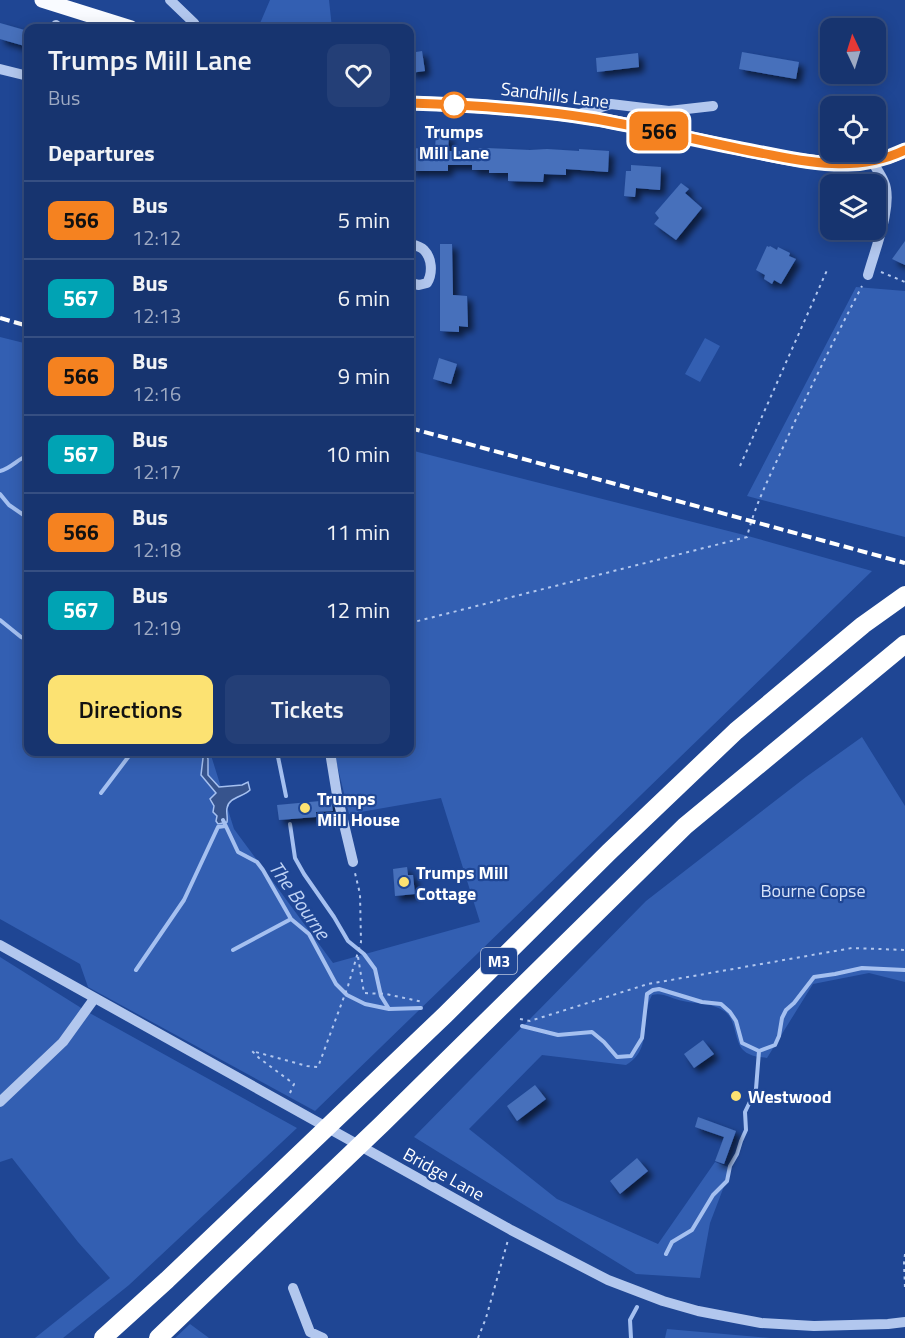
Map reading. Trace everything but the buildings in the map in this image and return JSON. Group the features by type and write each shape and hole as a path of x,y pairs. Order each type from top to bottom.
{"highway":[{"name":"M3","path":"103,1338 167,1280 437,1022 609,852 736,731 863,625 905,595"},
{"name":"M3","path":"158,1338 382,1124 685,826 905,644"}],"main road":[{"path":"42,0 118,24"},
{"name":"Sandhills Lane","path":"416,103 507,108 573,116 671,133 791,159 826,164 864,162"},
{"name":"Sandhills Lane","path":"886,157 905,150"}],"street":[{"path":"170,0 194,24"},
{"path":"0,69 24,75"},
{"path":"573,116 611,104 669,111 713,106"},
{"path":"869,272 886,210 885,183 873,162"},
{"path":"414,245 424,250 431,270 427,283 414,284"},
{"path":"331,756 337,795 353,862"},
{"name":"Bridge Lane","path":"0,945 401,1169 608,1280 663,1301 698,1311 761,1323 814,1326 905,1322"},
{"path":"0,1102 63,1042 94,999"},
{"path":"293,1288 308,1335 322,1338"}],"path":[{"path":"740,466 828,268"},
{"path":"414,622 747,537 753,513 782,449 869,272 886,273 905,282"},
{"path":"283,1103 294,1084 252,1051 318,1067 348,986 361,942 360,894 353,862"},
{"path":"520,1019 530,1021 648,984 852,948 905,950"},
{"path":"358,954 364,993 386,994 423,1002"},
{"path":"478,1338 512,1230"},
{"path":"905,1254 905,1288"}],"green space":[{"path":"270,0 329,0 332,24 260,24"},
{"path":"856,287 905,291 905,537 747,496"},
{"path":"0,337 24,343 24,756 211,756 234,829 333,963 480,922 441,798 349,814 335,756 414,756 414,451 748,536 872,571 315,1111 88,987 80,964 0,919"},
{"path":"705,338 720,346 700,382 685,374"},
{"name":"Bourne Copse","path":"862,737 905,806 905,982 869,973 813,984 767,1058 753,1056 744,1051 729,1015 720,1008 664,995 652,995 646,1013 645,1033 640,1051 626,1065 542,1055 469,1129 557,1199 658,1244 715,1162 731,1168 710,1223 700,1278 636,1274 414,1137 646,901 806,777"},
{"path":"0,957 86,1011 297,1128 129,1285 63,1338 35,1338 110,1278 78,1242 12,1158 0,1162"},
{"path":"190,1324 209,1338 175,1338"},
{"path":"667,1329 771,1338 665,1338"}],"shaded area":[{"path":"202,756 207,756 208,775 219,787 242,785 248,782 250,790 228,804 227,822 218,824 216,821 217,816 213,812 214,806 210,799 216,793 201,775"}],"waterway":[{"name":"The Bourne","path":"0,471 24,457"},
{"path":"0,494 9,505 24,515"},
{"name":"The Bourne","path":"0,620 24,638"},
{"path":"101,793 129,756"},
{"name":"The Bourne","path":"278,756 286,796"},
{"name":"The Bourne","path":"223,820 238,852 257,862 291,919 309,934 336,984 347,995 365,1004 389,1009 421,1008"},
{"name":"The Bourne","path":"290,824 295,858 348,941 364,954 375,969 381,996 389,1009"},
{"path":"136,970 184,900 218,827 225,826"},
{"path":"233,950 291,919"},
{"name":"The Bourne","path":"759,1051 775,1045 786,1010 814,977 862,968 905,970"},
{"path":"522,1026 558,1035 592,1032 617,1057 631,1056 642,1038 647,994 659,989 702,1002 721,1004 736,1021 742,1043 759,1051"},
{"path":"666,1254 672,1242 692,1230 713,1195 727,1181 730,1166 746,1130 745,1112 756,1089 759,1051"},
{"path":"631,1338 630,1320 637,1307"}],"railway":[{"path":"0,318 24,325"},
{"path":"414,429 905,563"}],"bus line":[{"name":"566","path":"414,103 507,108 595,119 826,164 872,161 905,150"}],"place":[{"name":"Trumps Mill Lane","path":"454,105"},
{"name":"Trumps Mill House","path":"305,808"},
{"name":"Trumps Mill Cottage","path":"404,882"},
{"name":"Westwood","path":"736,1096"}]}
